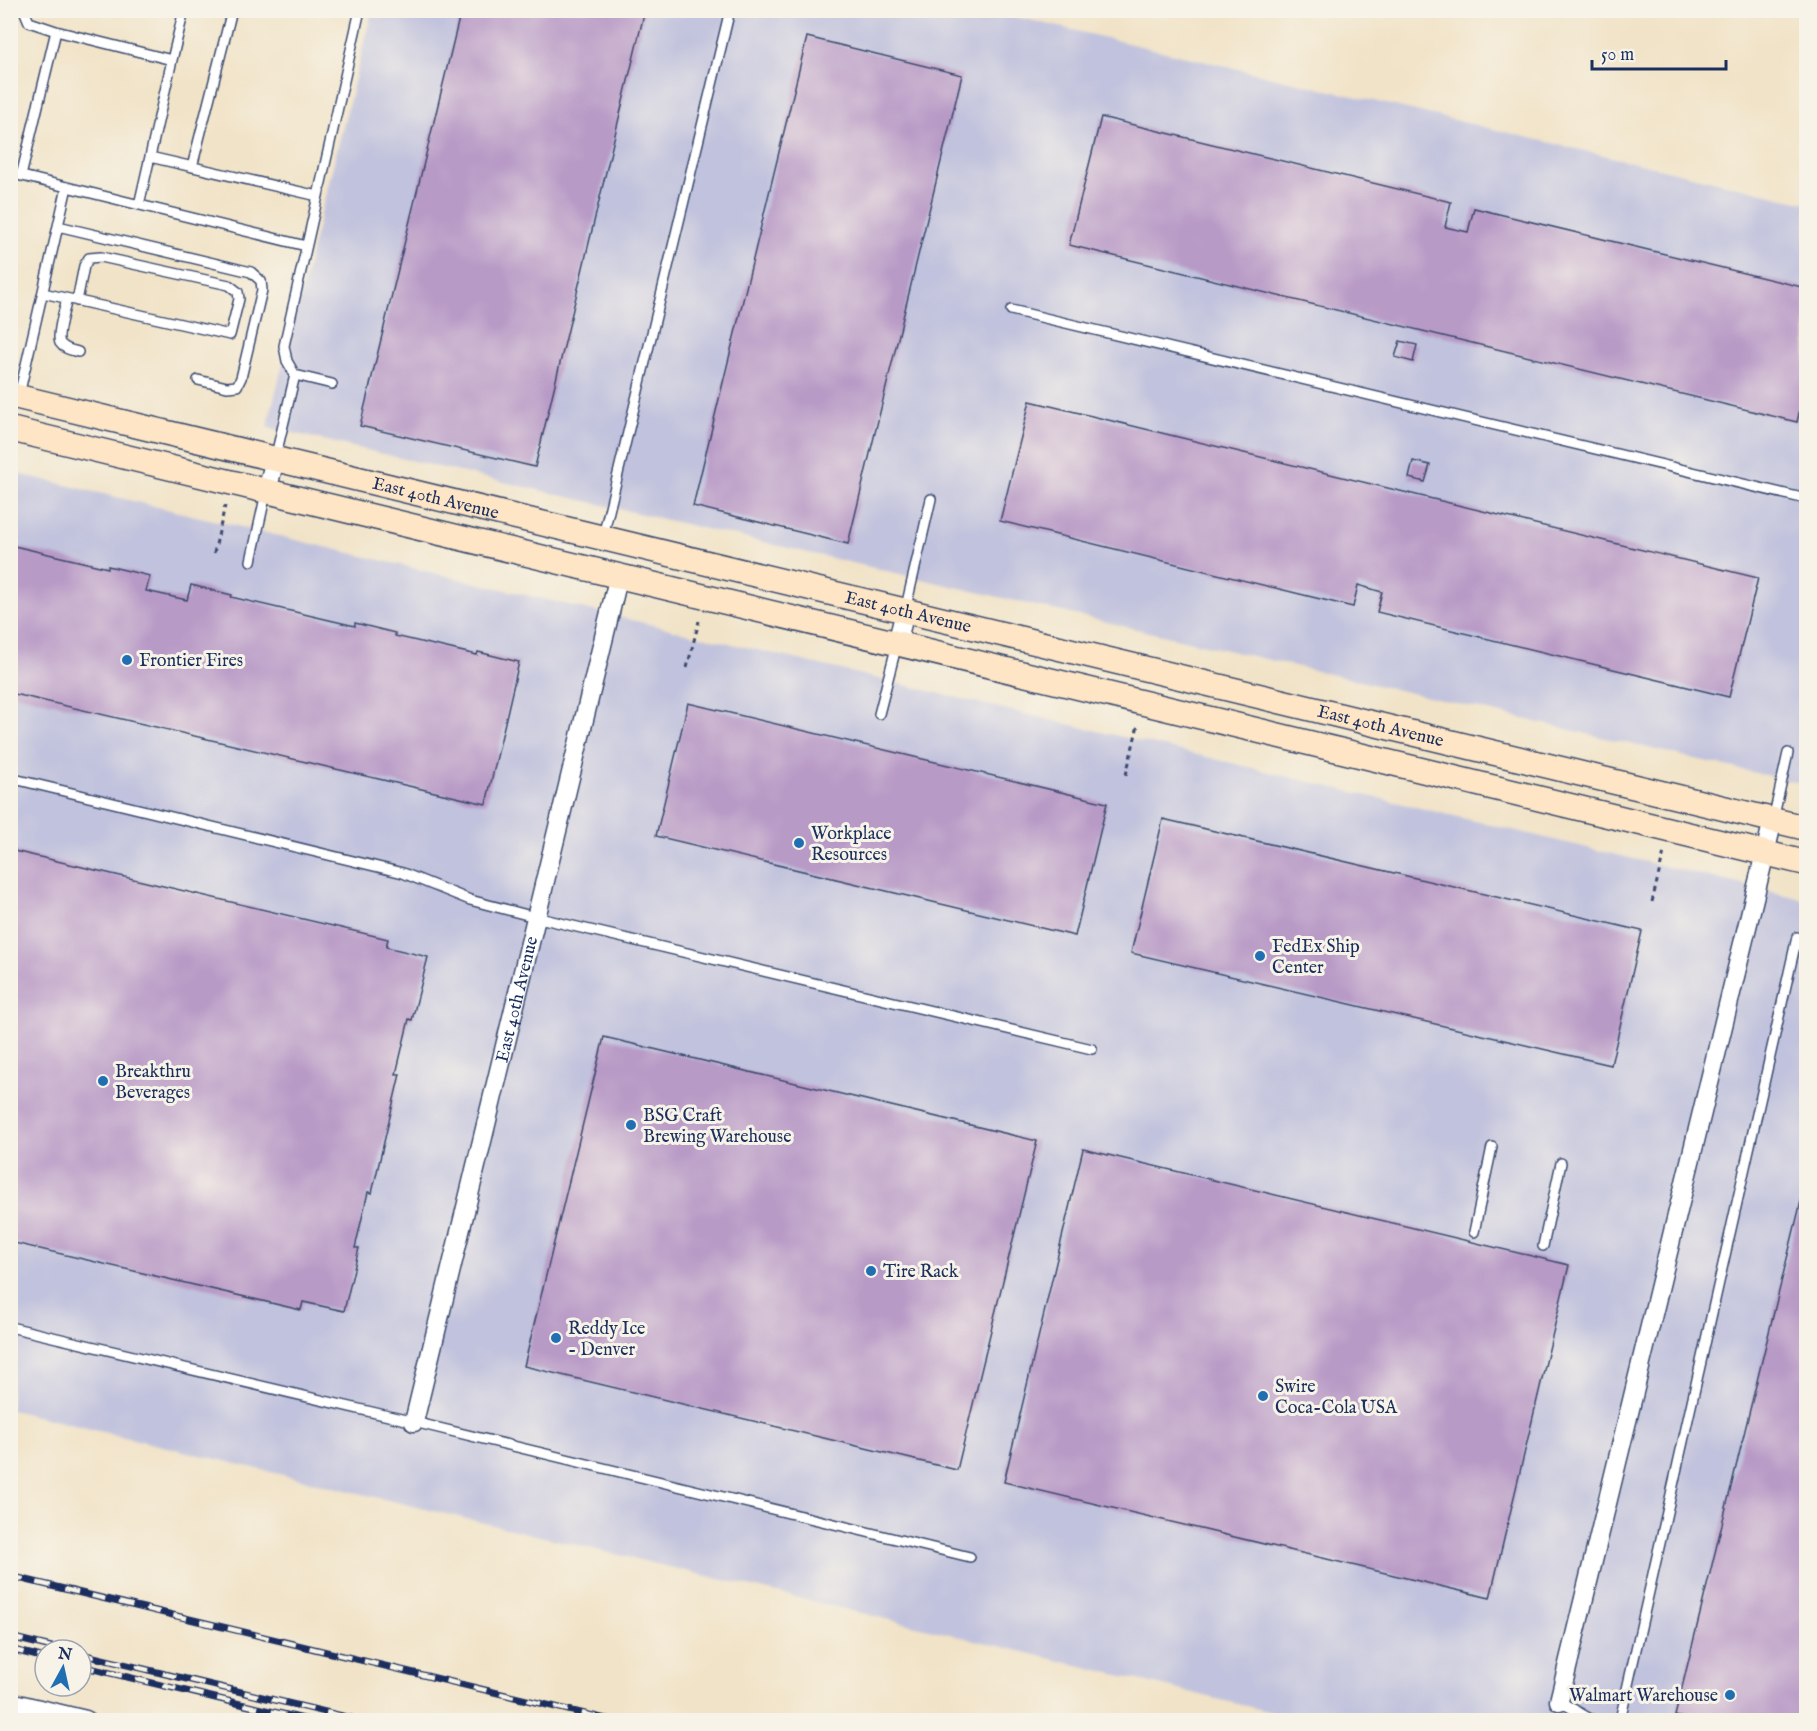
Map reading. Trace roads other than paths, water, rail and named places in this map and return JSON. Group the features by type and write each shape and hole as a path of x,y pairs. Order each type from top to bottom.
{"street":[{"name":"East 40th Avenue","path":"15,396 1806,828"},
{"name":"East 40th Avenue","path":"10,429 1806,863"},
{"path":"267,491 275,459"},
{"path":"619,575 630,567 645,564 728,569"},
{"name":"East 40th Avenue","path":"414,1422 619,575"},
{"path":"897,643 905,612"},
{"path":"1559,1701 1773,820"},
{"path":"10,1702 86,1720"}],"lane":[{"path":"24,10 29,22 172,60"},
{"path":"139,205 184,10"},
{"path":"192,167 232,10"},
{"path":"275,459 295,375 287,361 284,346 360,10"},
{"path":"603,539 730,10"},
{"path":"21,176 56,31"},
{"path":"150,157 318,196"},
{"path":"10,173 306,246"},
{"path":"15,396 43,293 67,187"},
{"path":"58,226 251,272 261,280 262,290 241,378 237,386 227,387 198,380"},
{"path":"43,293 72,300 230,335 239,299 238,292 229,285 101,257 89,258 84,266 72,300 59,336 60,343 67,349 78,352"},
{"path":"1011,310 1806,499"},
{"path":"295,375 332,384"},
{"path":"251,561 267,491"},
{"path":"905,612 931,499"},
{"path":"879,714 897,643"},
{"path":"1773,820 1788,753"},
{"path":"10,778 403,873 470,900 535,917 1092,1049"},
{"path":"1620,1720 1797,937"},
{"path":"1474,1232 1492,1147"},
{"path":"1543,1246 1560,1163"},
{"path":"10,1327 970,1557"},
{"path":"1559,1701 1592,1720"}],"railway":[{"path":"10,1576 610,1720"},
{"path":"10,1637 33,1643"},
{"path":"10,1649 33,1655"},
{"path":"93,1657 359,1720"},
{"path":"93,1669 308,1720"}],"place":[{"name":"Frontier Fires","path":"127,660"},
{"name":"Workplace Resources","path":"799,843"},
{"name":"FedEx Ship Center","path":"1260,956"},
{"name":"Breakthru Beverages","path":"103,1081"},
{"name":"BSG Craft Brewing Warehouse","path":"631,1125"},
{"name":"Tire Rack","path":"871,1271"},
{"name":"Reddy Ice - Denver","path":"556,1338"},
{"name":"Swire Coca-Cola USA","path":"1263,1396"},
{"name":"Walmart Warehouse","path":"1730,1695"}]}
